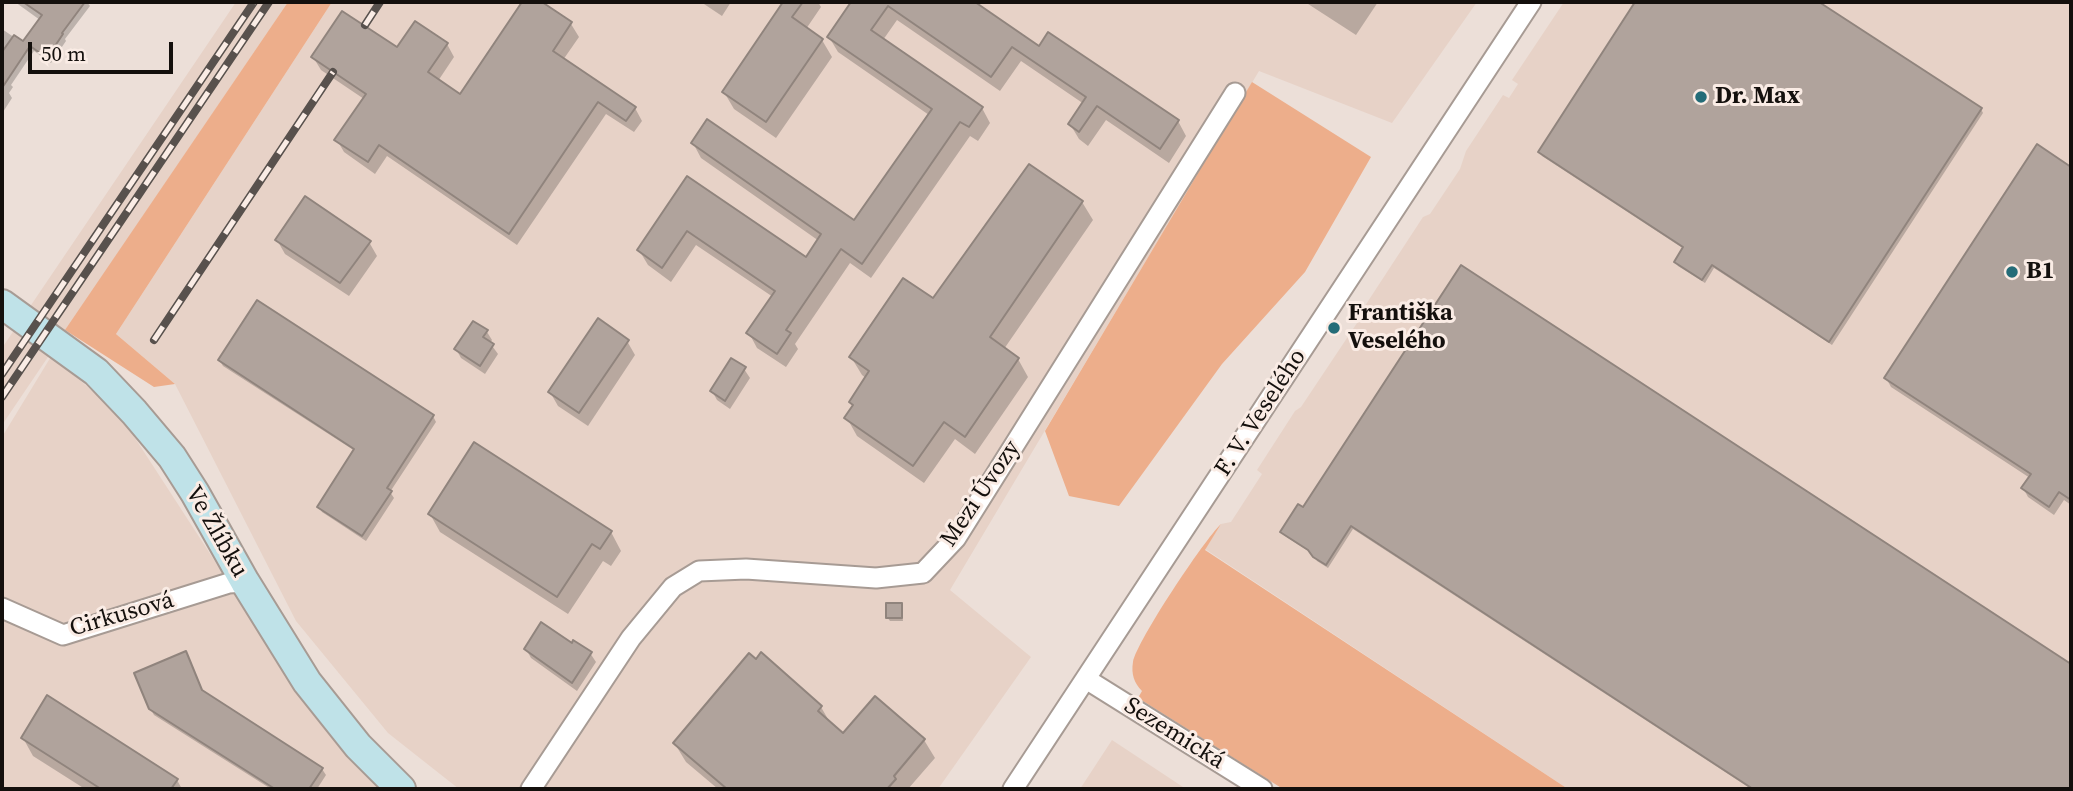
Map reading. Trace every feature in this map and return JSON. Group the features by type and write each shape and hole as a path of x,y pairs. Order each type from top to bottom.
{"street":[{"name":"F. V. Veselého","path":"1013,789 1531,2"},
{"name":"Mezi Úvozy","path":"531,789 631,638 673,587 699,571 746,569 876,578 923,573 956,538 1235,93"},
{"name":"Ve Žlíbku","path":"2,304 96,372 172,457 307,682 359,746 401,789"},
{"name":"Cirkusová","path":"2,608 63,635 229,583 245,582"},
{"name":"Sezemická","path":"1086,679 1262,789"}],"shaded area":[{"path":"236,2 288,2 2,425 2,348"},
{"path":"288,2 332,2 116,334 175,384 154,387 65,330"},
{"path":"332,2 1477,2 1392,123 1259,71 950,590 1031,657 938,789 459,789 388,733 296,621 175,384 116,334"},
{"path":"1564,2 2071,2 2071,789 1568,789 1205,549 1221,524 1231,522 1262,474 1257,470 1359,320 1359,315 1423,217 1430,214 1460,169 1466,151 1503,95 1509,98 1518,84 1512,80"},
{"path":"1252,82 1371,157 1305,272 1222,364 1119,506 1069,496 1045,431"},
{"path":"52,355 122,418 229,583 281,670 384,789 2,789 2,437"},
{"path":"1221,524 1205,550 1568,789 1283,789 1138,698 1142,691 1132,670 1137,651 1172,591"},
{"path":"1112,740 1186,789 1080,789"}],"building":[{"path":"23,2 85,2 47,58 30,46 2,88 2,52 14,35 23,41 42,15"},
{"path":"522,2 542,2 572,22 553,51 636,107 626,121 598,102 509,234 379,145 368,162 334,140 366,94 311,57 342,11 397,47 415,21 448,43 428,72 460,94"},
{"path":"783,2 803,2 792,17 823,39 766,122 722,92"},
{"path":"851,2 975,2 1039,46 1048,32 1179,120 1160,149 1097,106 1079,132 1068,124 1086,97 1012,47 991,77 888,6 871,30 983,107 969,127 960,122 862,264 841,249 786,330 791,333 777,354 746,333 775,291 687,231 662,268 637,250 687,176 806,257 821,234 691,143 707,119 854,220 932,109 827,37"},
{"path":"1635,2 1819,2 1982,108 1829,342 1712,265 1702,280 1674,262 1683,247 1538,152"},
{"name":"B1","path":"2037,144 2071,167 2071,500 2059,492 2049,507 2021,488 2031,474 1884,378"},
{"path":"1029,164 1083,201 990,337 1019,358 965,437 944,422 913,466 844,418 853,405 849,402 869,371 849,357 903,278 933,298"},
{"path":"305,196 371,241 340,283 275,240"},
{"path":"1461,265 2071,664 2071,789 1753,789 1351,526 1326,565 1280,532 1298,504 1303,507"},
{"path":"257,300 434,415 387,488 392,491 362,536 317,507 354,449 218,360"},
{"path":"598,318 629,340 579,413 548,392"},
{"path":"473,321 488,330 483,337 494,344 480,366 454,349"},
{"path":"731,358 746,367 725,401 710,391"},
{"path":"474,442 612,531 600,549 592,544 557,597 428,514"},
{"path":"886,603 902,603 902,618 886,618"},
{"path":"541,622 572,643 573,640 592,652 572,683 524,649"},
{"path":"186,651 202,690 323,768 309,789 275,789 149,709 134,673"},
{"path":"761,652 822,706 818,711 843,733 875,696 925,739 894,776 896,779 887,789 727,789 673,743 749,653 756,659"},
{"path":"47,695 178,779 171,789 101,789 21,738"}],"railway":[{"path":"2,374 254,2"},
{"path":"2,397 269,2"},
{"path":"365,25 380,2"},
{"path":"154,340 333,72"}],"place":[{"name":"Dr. Max","path":"1701,97"},
{"name":"B1","path":"2012,272"},
{"name":"Františka Veselého","path":"1334,328"}]}
